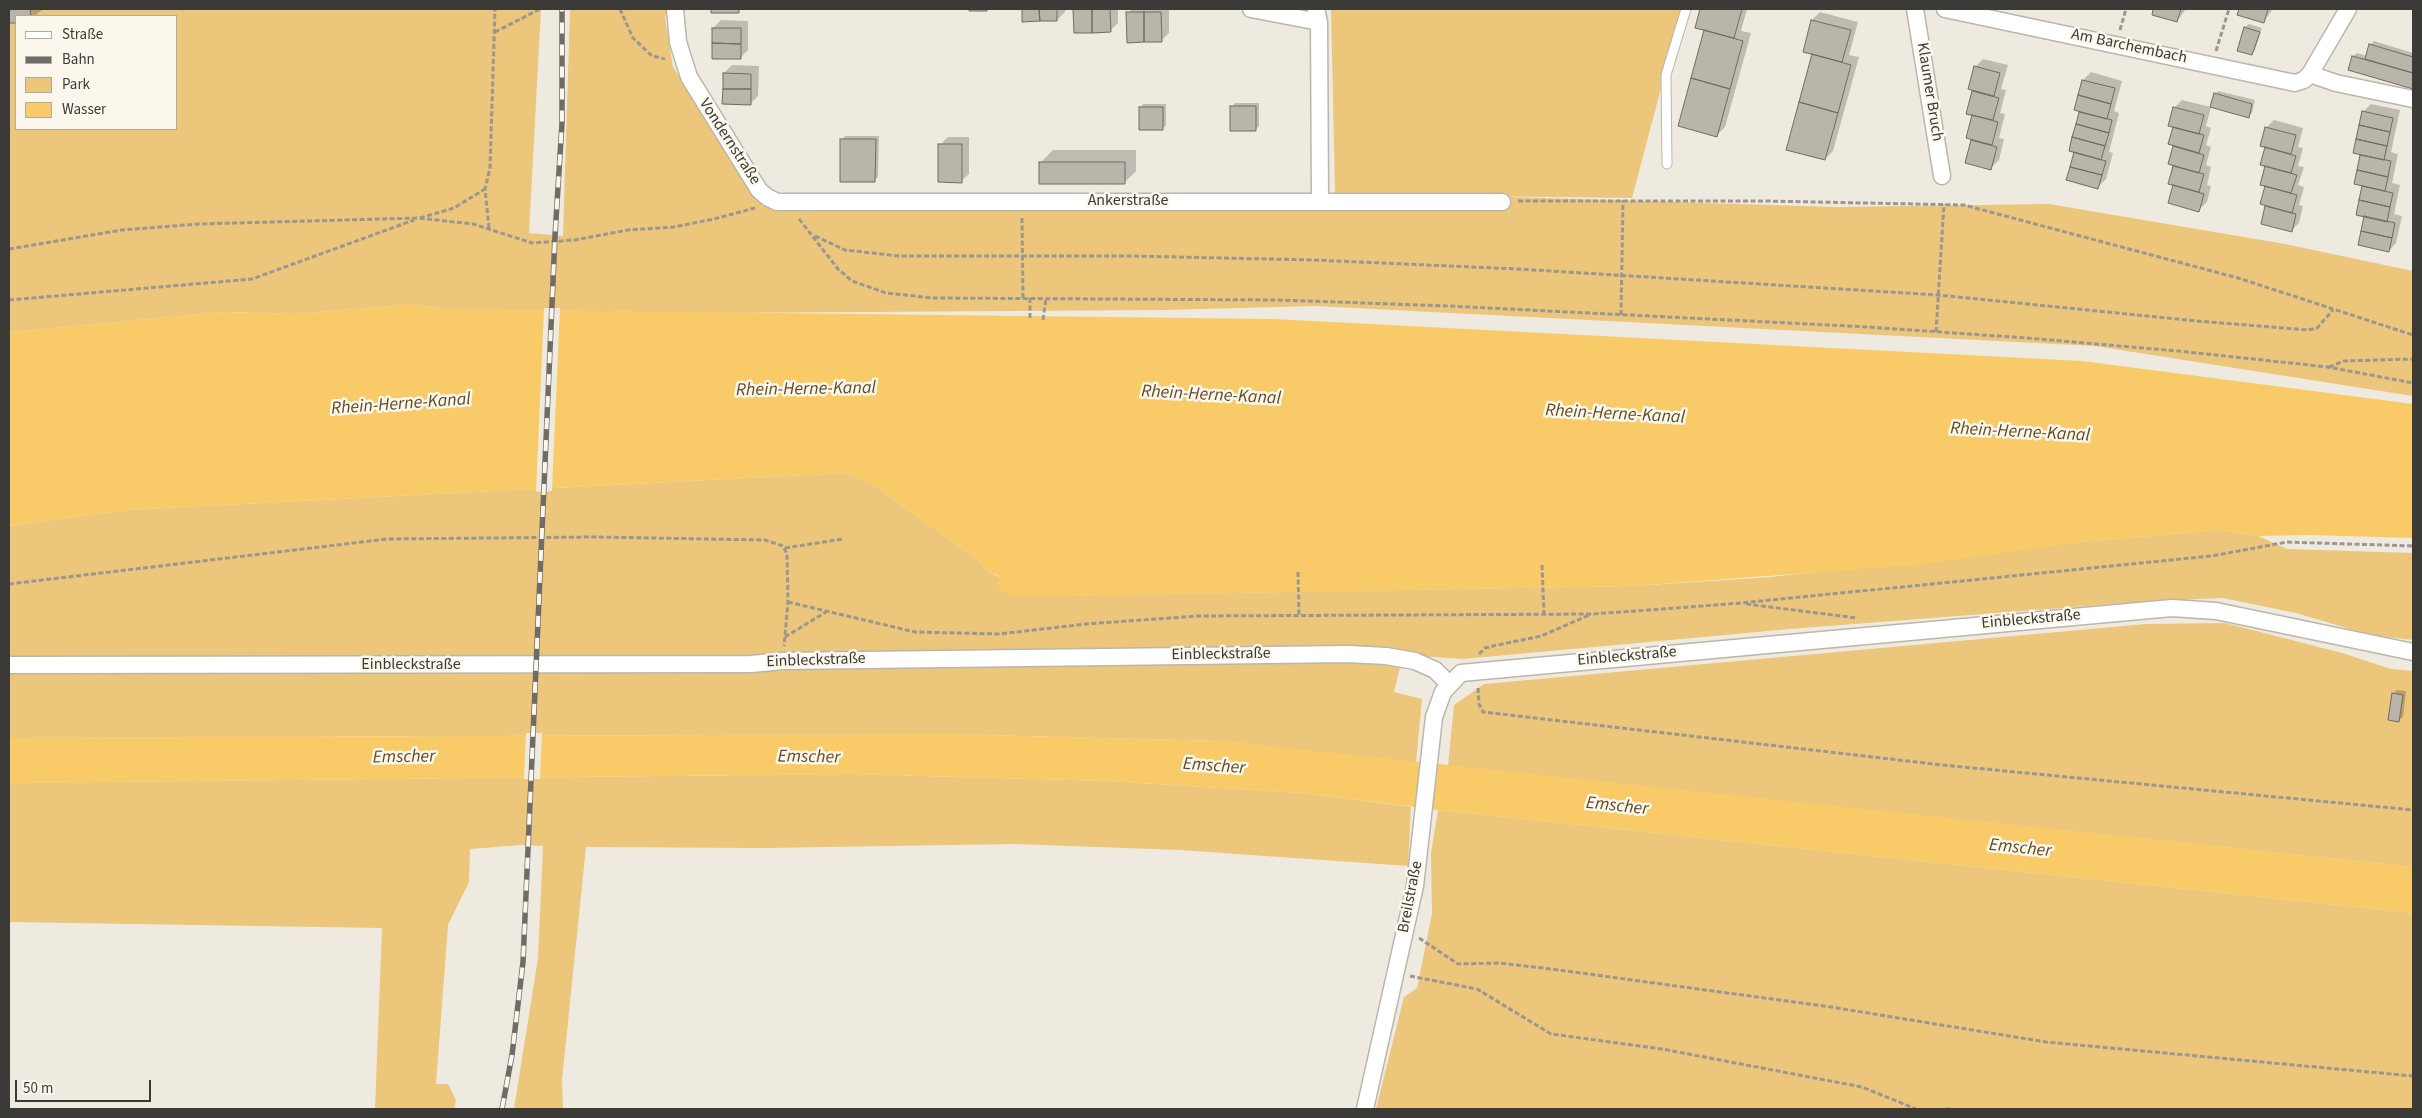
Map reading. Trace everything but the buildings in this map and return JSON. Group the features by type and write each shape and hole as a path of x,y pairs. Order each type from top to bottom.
{"street":[{"name":"Vondernstraße","path":"676,9 676,29 682,63 696,91 759,190 777,202"},
{"path":"1251,9 1317,16 1320,201"},
{"name":"Klaumer Bruch","path":"1915,9 1942,176"},
{"name":"Am Barchembach","path":"1945,9 2295,83 2304,80 2310,74"},
{"path":"2348,9 2310,74 2336,83 2413,99"},
{"name":"Ankerstraße","path":"777,202 1502,202"},
{"name":"Einbleckstraße","path":"9,666 741,664 783,660 1367,654 1400,658 1426,665 1435,670 1449,684 1461,674 1478,670 2129,611 2194,608 2286,624 2413,652"},
{"name":"Breilstraße","path":"1365,1109 1414,886 1438,703 1449,684"}],"lane":[{"path":"1667,164 1666,75 1686,9"}],"path":[{"path":"490,228 485,189 490,168 495,9"},
{"path":"495,32 540,9"},
{"path":"620,9 633,38 652,56 682,63"},
{"path":"2116,44 2126,9"},
{"path":"2212,65 2229,9"},
{"path":"9,300 252,279 418,218 454,208 485,189"},
{"path":"1502,202 1622,200 1964,205 2238,278 2413,335"},
{"path":"1622,200 1622,315"},
{"path":"1022,201 1023,298"},
{"path":"9,249 122,230 199,224 418,218 490,228 532,243 575,240 628,230 674,227 714,220 777,202 796,214 838,269 852,281 866,288 886,293 933,298 1278,300 1868,327 2027,338 2328,367 2413,383"},
{"path":"1936,332 1944,204"},
{"path":"814,236 846,250 908,256 1023,255 1314,260 1622,274 1938,295 2308,330 2317,328 2333,310"},
{"path":"1030,298 1030,320"},
{"path":"1043,320 1046,298"},
{"path":"2328,367 2344,360 2413,359"},
{"path":"9,584 387,539 595,537 765,540 777,543 785,548 843,539"},
{"path":"788,602 915,632 962,635 999,634 1086,624 1198,616 1592,614 1741,603 2212,556 2287,542 2413,546"},
{"path":"783,660 788,602 785,548"},
{"path":"1542,565 1544,614"},
{"path":"1298,572 1299,615"},
{"path":"1741,603 1867,620 1872,635"},
{"path":"785,637 827,612"},
{"path":"1592,614 1541,636 1485,648 1479,653 1479,704 1483,712 1932,764 2413,810"},
{"path":"1405,928 1458,964 1499,963 1561,971 1831,1008 2046,1042 2413,1076"},
{"path":"1394,974 1477,989 1550,1034 1662,1049 1862,1087 1916,1109"},
{"path":"1946,1109 1953,1109"}],"green space":[{"path":"9,9 541,9 529,233 563,236 570,9 667,9 665,18 673,67 752,193 771,207 1319,208 1335,192 1331,9 1682,9 1632,198 1479,196 1837,207 2049,204 2285,244 2413,271 2413,396 2095,346 1315,306 1163,310 711,313 442,309 415,304 296,314 224,312 9,332"},
{"path":"846,473 872,484 979,561 989,573 1053,596 1633,586 1771,577 2082,542 2218,530 2258,536 2287,549 2413,553 2413,640 2370,635 2296,613 2223,598 2151,601 1790,629 1463,659 1403,655 1394,692 1422,699 1416,763 1220,741 946,734 9,738 9,526 126,510"},
{"path":"2225,623 2342,653 2391,669 2413,671 2413,867 1448,766 1454,705 1484,684 2146,624"},
{"path":"851,774 1107,781 1302,793 1411,807 1408,866 1180,850 1014,844 764,848 586,847 562,1080 563,1109 514,1109 538,958 543,846 521,845 470,849 469,882 448,925 436,1084 448,1084 456,1100 454,1109 375,1109 382,928 9,922 9,783"},
{"path":"1438,810 2413,913 2413,1109 1376,1109 1404,997 1417,988 1432,914 1431,853"}],"water":[{"name":"Rhein-Herne-Kanal","path":"415,304 442,309 1274,319 2082,361 2413,404 2413,538 2309,535 2258,536 2218,530 2082,542 1916,565 1633,586 1010,597 997,587 1000,576 989,573 979,561 872,484 846,473 126,510 9,526 9,332 224,312 296,314"},
{"name":"Emscher","path":"946,734 1221,741 2413,867 2413,913 1438,810 1302,793 1107,781 851,774 9,783 9,738"}],"pier":[{"path":"544,308 560,308 552,491 536,492"},
{"path":"526,733 542,733 540,779 524,779"}],"railway":[{"path":"502,1109 512,1055 523,962 555,236 562,123 562,9"}]}
